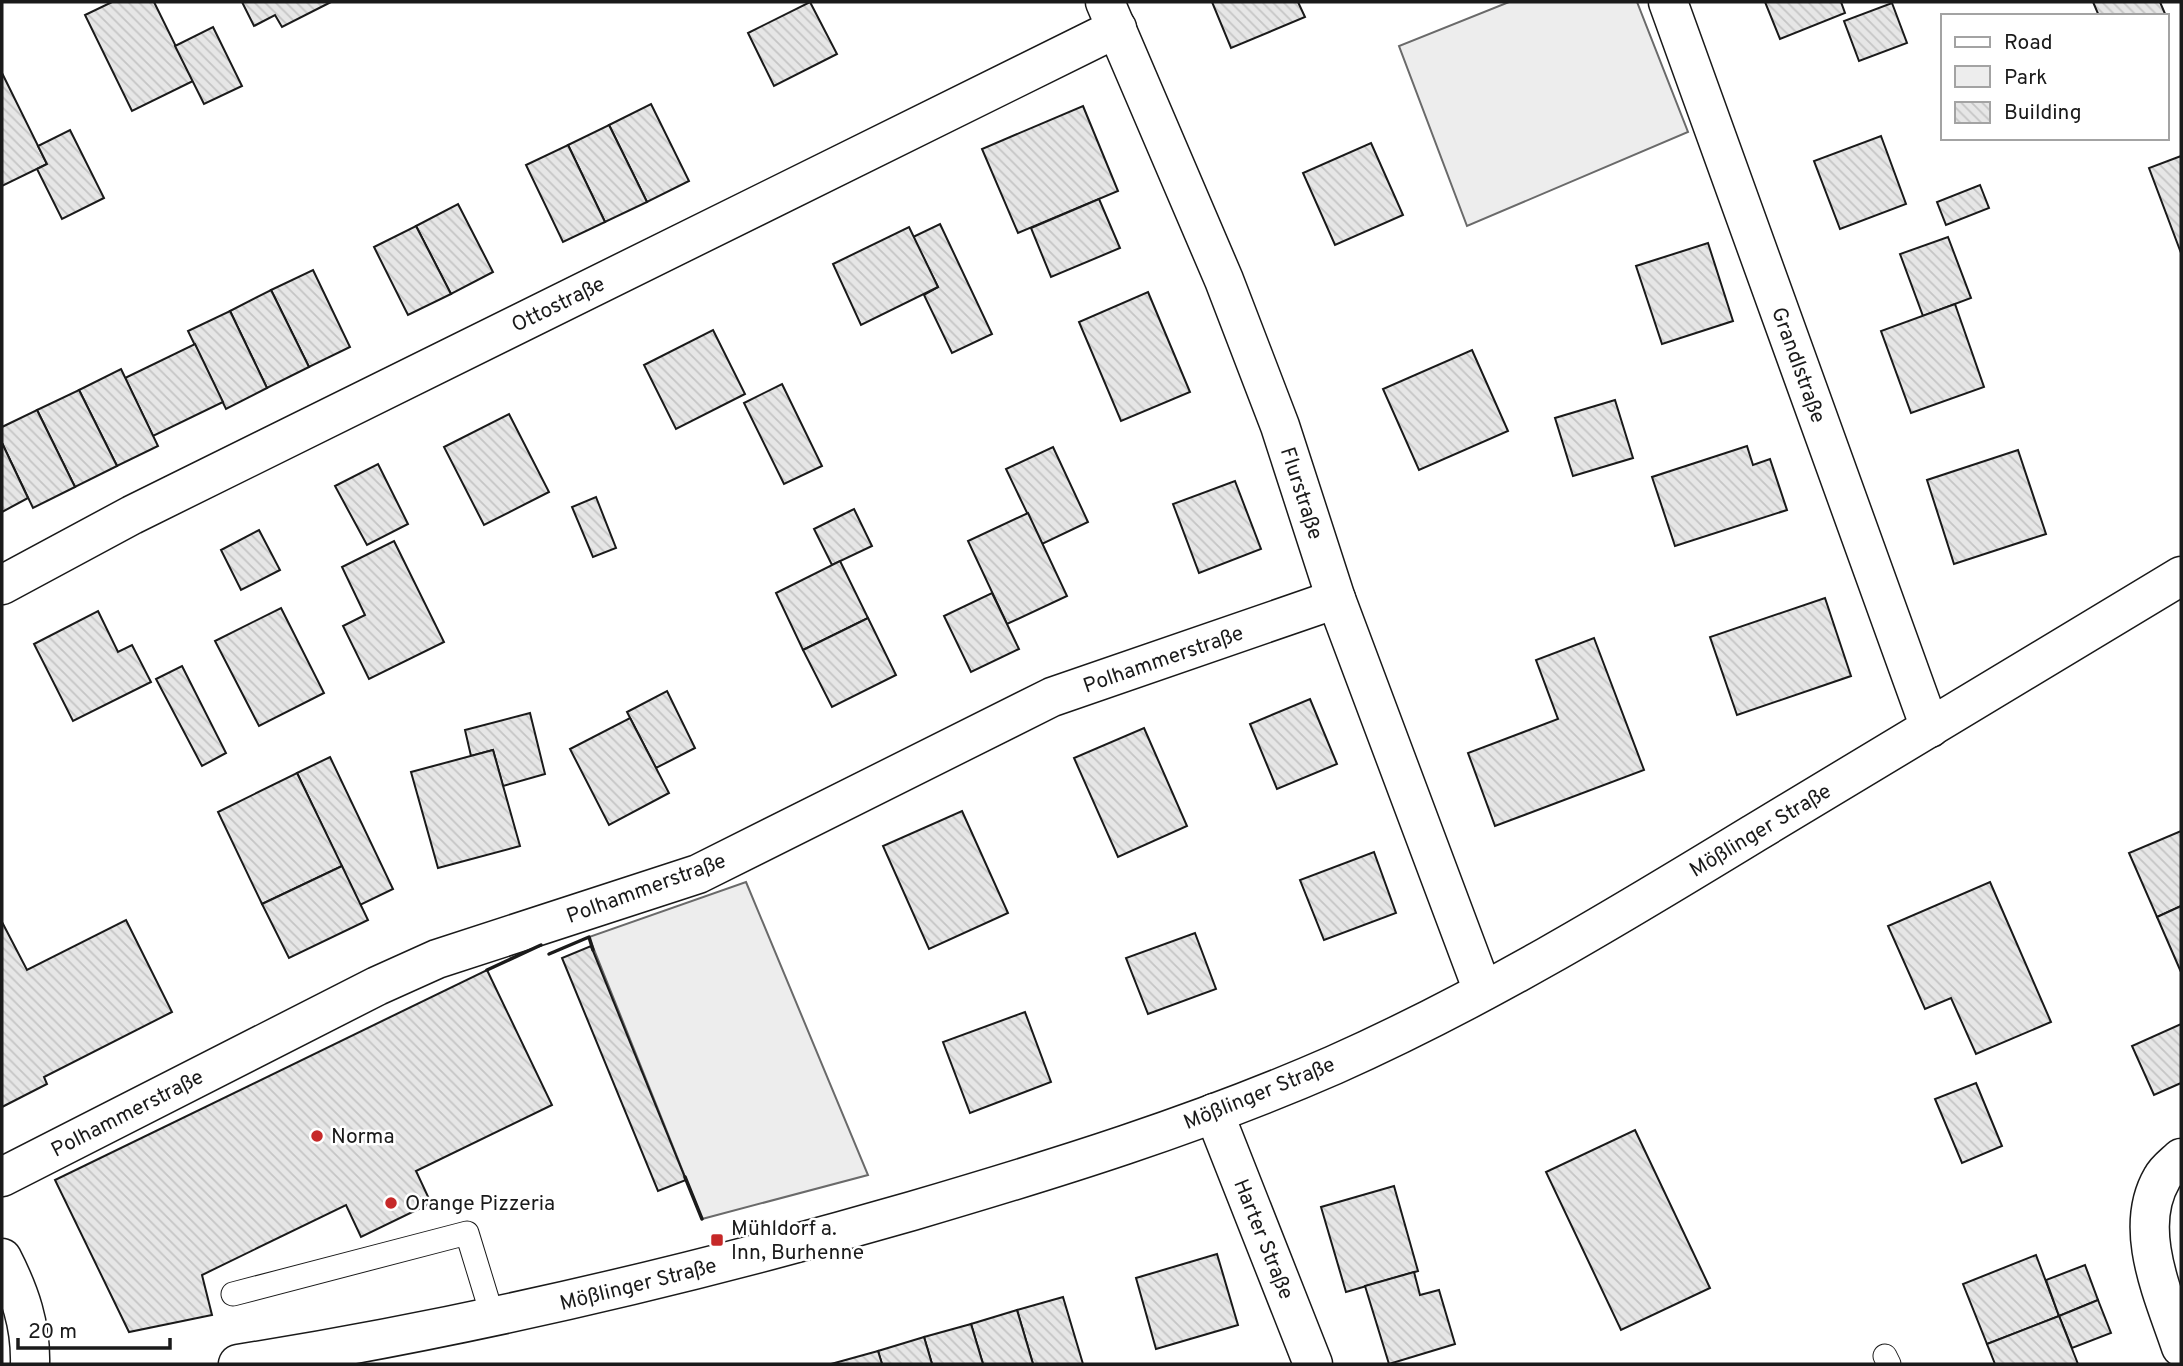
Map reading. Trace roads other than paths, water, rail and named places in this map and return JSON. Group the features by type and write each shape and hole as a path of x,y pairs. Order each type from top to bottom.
{"street":[{"name":"Grandlstraße","path":"1668,2 1930,728"},
{"name":"Ottostraße","path":"2,585 132,515 1111,15"},
{"name":"Flurstraße","path":"1111,15 1224,280 1280,426 1336,599 1483,991"},
{"name":"Mößlinger Straße","path":"238,1364 555,1306 798,1244 1042,1173 1214,1113 1336,1064 1483,991 1587,935 2181,576"},
{"name":"Polhammerstraße","path":"2,1177 377,986 437,959 698,874 1052,697 1336,599"},
{"name":"Harter Straße","path":"1214,1113 1313,1364"},
{"path":"2181,1158 2162,1177 2147,1221 2160,1283 2181,1347"},
{"path":"2,1258 17,1287 31,1333 30,1364"}],"lane":[{"path":"233,1294 467,1233 493,1318"}],"place":[{"name":"Norma","path":"317,1136"},
{"name":"Orange Pizzeria","path":"391,1203"},
{"name":"Mühldorf a. Inn, Burhenne","path":"717,1240"}]}
